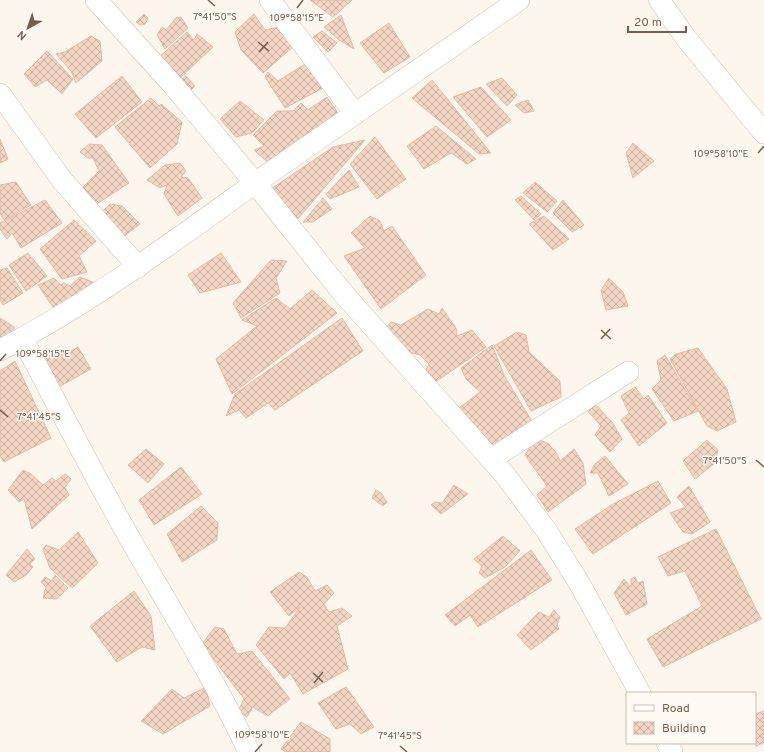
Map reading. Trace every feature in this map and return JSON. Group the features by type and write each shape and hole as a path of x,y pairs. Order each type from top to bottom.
{"street":[{"path":"96,0 173,85 255,183 342,292 491,459 546,530 570,568 639,692"},
{"path":"270,0 356,114"},
{"path":"0,350 138,267 255,183 520,0"},
{"path":"659,0 686,38 764,133"},
{"path":"0,94 62,180 138,267"},
{"path":"22,338 115,512 186,634 237,726 249,752"},
{"path":"491,459 628,372"}],"building":[{"path":"310,0 352,0 333,17"},
{"path":"144,14 148,18 145,24 140,25 136,22"},
{"path":"254,14 265,30 283,26 295,45 263,73 241,50 235,32"},
{"path":"341,15 354,49 339,40 324,27"},
{"path":"181,17 188,28 165,49 157,35 162,27 166,30 176,18"},
{"path":"389,23 410,57 384,73 360,43"},
{"path":"322,31 337,43 328,52 313,37"},
{"path":"187,32 194,40 197,34 213,47 179,79 157,59"},
{"path":"91,36 100,41 102,61 76,83 71,71 56,54 65,52"},
{"path":"47,51 73,79 62,94 47,80 35,87 24,74"},
{"path":"305,64 323,88 285,108 265,77 268,72 278,81"},
{"path":"122,76 142,102 96,138 75,114"},
{"path":"186,76 195,86 186,95 175,84"},
{"path":"502,78 517,95 507,106 486,84"},
{"path":"432,80 491,153 479,154 412,98"},
{"path":"481,87 511,120 487,137 453,97"},
{"path":"327,97 342,119 275,169 254,150 264,146 253,135 277,111 293,111 301,103 308,110"},
{"path":"151,98 159,106 161,104 182,122 177,144 150,168 115,127"},
{"path":"528,100 534,111 524,113 515,105"},
{"path":"240,101 264,120 252,133 236,137 220,119"},
{"path":"436,126 476,159 467,164 451,153 424,169 407,146"},
{"path":"375,137 406,179 377,199 350,164"},
{"path":"0,139 8,159 0,163"},
{"path":"365,140 296,221 268,191 333,147"},
{"path":"633,143 654,161 633,178 626,153"},
{"path":"89,144 102,145 129,183 92,207 78,192 99,171 93,158 88,158 80,152"},
{"path":"180,163 186,171 181,177 188,178 202,198 178,216 164,194 167,185 160,188 147,180 165,165"},
{"path":"349,170 359,187 330,199 326,194"},
{"path":"16,182 31,205 4,220 0,214 0,185"},
{"path":"535,182 557,201 547,212 523,193"},
{"path":"521,196 541,214 534,220 515,200"},
{"path":"323,198 332,209 313,222 303,222"},
{"path":"45,200 62,223 21,248 12,233 7,239 0,229 0,223"},
{"path":"563,200 584,225 572,232 553,213"},
{"path":"110,204 122,206 140,224 118,241 97,217"},
{"path":"370,216 380,221 384,231 392,226 426,275 381,309 344,256 365,248 351,233"},
{"path":"544,216 569,239 553,250 529,224"},
{"path":"74,220 96,241 79,256 87,272 62,279 40,249"},
{"path":"28,253 47,276 26,291 9,265"},
{"path":"221,253 241,282 200,293 188,275"},
{"path":"271,260 287,261 276,278 280,293 241,318 233,303"},
{"path":"7,268 23,293 3,305 0,299 0,270"},
{"path":"80,277 93,282 57,313 38,285 54,278 61,285 64,283 70,286"},
{"path":"609,278 623,292 628,306 606,310 601,290"},
{"path":"312,290 337,313 232,394 216,359 257,326 242,320 276,298 290,309"},
{"path":"442,308 456,328 457,336 472,330 486,347 431,385 423,375 429,364 420,355 404,351 385,329 391,322 401,325 428,309 439,314"},
{"path":"0,318 14,327 14,341 0,348"},
{"path":"342,318 363,351 275,410 268,403 246,418 239,410 226,416 235,394"},
{"path":"517,332 526,335 529,352 560,381 561,397 531,411 494,346"},
{"path":"492,345 505,377 536,428 493,452 455,411 480,392 466,379 461,368"},
{"path":"78,347 91,369 53,390 36,359 54,349 65,354"},
{"path":"698,348 727,389 736,422 717,431 707,426 670,359 676,354"},
{"path":"665,355 698,411 674,421 652,389 661,380 657,361"},
{"path":"15,361 51,438 4,462 0,456 0,371"},
{"path":"635,387 644,399 648,395 667,423 639,446 621,420 629,413 621,396"},
{"path":"594,403 612,422 622,439 610,452 595,435 601,426 587,410"},
{"path":"535,438 549,444 557,454 560,461 574,449 583,463 586,484 548,512 537,495 547,486 525,455"},
{"path":"707,440 718,450 715,463 695,479 683,461"},
{"path":"146,449 164,464 148,483 128,465"},
{"path":"605,456 628,484 609,496 598,473 590,473 595,464"},
{"path":"181,467 202,494 154,525 139,500"},
{"path":"23,470 31,474 43,485 52,478 56,481 65,474 71,479 65,487 69,495 32,529 24,499 19,502 8,490"},
{"path":"658,481 671,503 593,554 575,529 613,504"},
{"path":"454,485 468,494 441,514 431,505 435,502 442,503"},
{"path":"689,486 710,522 692,534 683,532 670,513 686,507 677,497"},
{"path":"376,490 381,493 387,502 383,506 372,498"},
{"path":"201,506 218,523 217,540 182,562 167,534"},
{"path":"716,529 761,619 663,667 647,639 702,606 685,571 668,576 658,557"},
{"path":"78,532 98,563 72,588 50,568 43,549 46,545 59,550"},
{"path":"503,536 520,551 505,567 485,578 479,573 482,566 474,559"},
{"path":"27,549 35,559 30,564 33,567 26,575 14,582 6,575"},
{"path":"531,550 552,580 478,627 470,615 455,626 445,615"},
{"path":"299,572 307,577 315,591 327,585 334,593 324,604 329,612 342,608 352,616 337,626 348,669 303,694 290,673 284,679 256,645 269,627 285,628 300,607 289,616 270,592"},
{"path":"55,575 68,588 57,599 43,598 46,587 41,582 45,577 52,581"},
{"path":"635,577 638,583 643,581 647,604 626,615 614,593 624,579 631,587 631,579"},
{"path":"134,591 151,616 155,650 142,647 117,662 90,626"},
{"path":"554,610 560,617 557,625 559,629 531,650 517,635 539,612 549,617"},
{"path":"215,627 224,629 237,654 252,651 290,699 267,716 253,707 247,717 238,711 244,699 202,644"},
{"path":"206,687 210,706 163,734 141,721 172,689 184,698"},
{"path":"346,687 374,727 361,734 350,724 336,729 318,703"},
{"path":"764,711 764,743 756,746 756,744 756,714"},
{"path":"301,722 330,739 330,752 286,752 281,749"}]}
